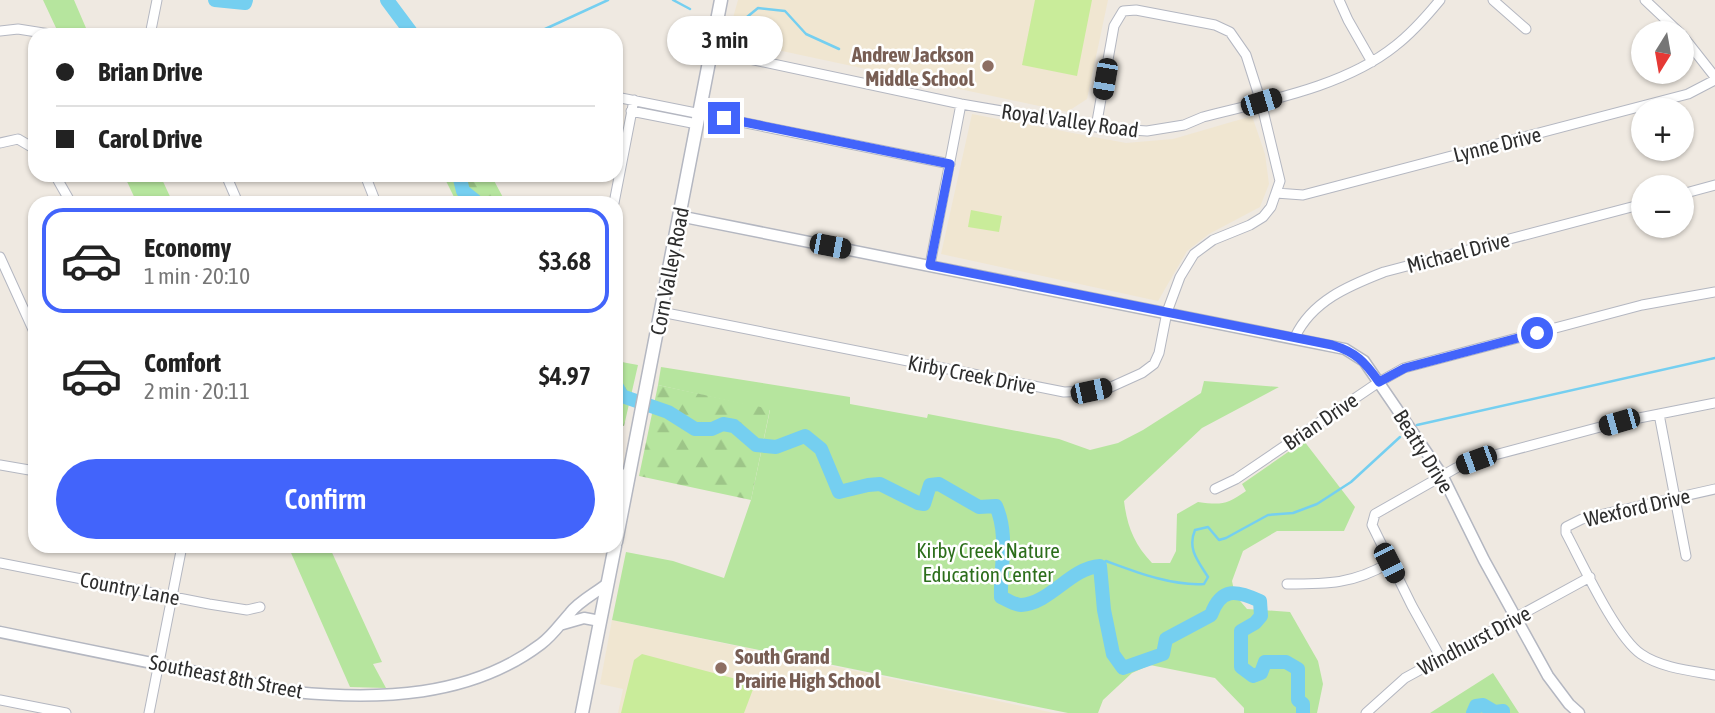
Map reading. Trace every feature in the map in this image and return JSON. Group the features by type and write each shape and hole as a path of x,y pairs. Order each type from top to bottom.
{"main road":[{"name":"Corn Valley Road","path":"623,474 641,417 721,0"},
{"name":"Corn Valley Road","path":"582,713 614,553"}],"street":[{"path":"1339,0 1372,62"},
{"name":"Royal Valley Road","path":"712,51 961,104 1096,127 1147,131 1184,125 1203,117 1330,81 1372,62 1394,47 1418,26 1440,0"},
{"path":"1493,0 1526,29"},
{"path":"1645,0 1667,21"},
{"path":"151,28 156,5"},
{"path":"1096,127 1115,26 1123,11 1136,10 1198,21 1230,32 1246,55 1261,102 1280,181 1276,193"},
{"path":"0,31 28,31"},
{"path":"1694,51 1715,79"},
{"name":"Lynne Drive","path":"1276,193 1303,195 1688,94 1715,79"},
{"path":"623,98 698,119"},
{"path":"623,154 634,100"},
{"path":"930,265 961,104"},
{"path":"631,111 698,119 950,164"},
{"path":"0,143 17,139 28,145"},
{"path":"1694,191 1715,185"},
{"name":"Kirby Creek Drive","path":"661,312 1072,392 1111,387 1142,373 1154,364 1167,312 1180,277 1194,254 1213,240 1263,217 1271,207 1276,193"},
{"name":"Michael Drive","path":"1295,337 1303,320 1318,306 1348,286 1384,272 1631,207"},
{"name":"Beatty Drive","path":"680,216 1345,349 1364,361 1442,475 1515,618 1548,676 1579,713"},
{"path":"0,257 28,319"},
{"name":"Brian Drive","path":"1215,489 1236,479 1379,382 1405,368 1642,305 1715,292"},
{"path":"1441,658 1389,563 1372,525 1375,514 1442,475 1488,457 1619,422 1715,403"},
{"path":"1659,414 1686,556"},
{"path":"0,465 28,470"},
{"name":"Wexford Drive","path":"1590,577 1566,533 1566,527 1583,519 1715,489"},
{"path":"149,713 181,553"},
{"name":"Country Lane","path":"0,563 247,610 260,607"},
{"path":"1287,584 1322,584 1353,580 1389,563"},
{"path":"1590,577 1622,632 1642,655 1671,666 1715,675"},
{"name":"Windhurst Drive","path":"1366,713 1405,678 1590,577"},
{"name":"Southeast 8th Street","path":"0,632 294,692 341,696 400,695 446,687 482,676 518,659 541,644 563,624 572,611 608,583"},
{"path":"563,624 584,618 600,621"},
{"path":"0,700 66,713"}],"shaded area":[{"name":"Andrew Jackson Middle School","path":"738,0 1108,0 1087,99 1067,112 735,41 729,32"},
{"path":"972,114 1126,143 1173,139 1252,116 1265,154 1269,184 1260,207 1209,234 1187,251 1158,301 941,254"},
{"name":"South Grand Prairie High School","path":"612,620 1054,713 618,713 623,689 600,684"}],"green space":[{"path":"43,0 74,0 86,28 56,28"},
{"path":"1035,0 1092,0 1077,76 1022,65"},
{"path":"127,182 163,182 170,196 134,196"},
{"path":"446,182 495,182 502,196 454,196"},
{"path":"971,210 1002,216 999,232 968,227"},
{"path":"623,362 638,365 623,426"},
{"name":"Kirby Creek Nature Education Center","path":"661,367 850,397 850,404 927,418 928,414 1059,439 1090,450 1118,443 1143,430 1201,393 1204,381 1279,387 1202,428 1124,501 1129,527 1140,549 1152,563 1170,563 1176,551 1177,514 1198,502 1218,504 1233,499 1246,491 1242,484 1304,441 1355,507 1344,531 1277,531 1243,551 1232,581 1235,595 1247,609 1290,612 1318,661 1323,684 1317,713 1244,713 1244,708 1215,678 1150,665 1132,673 1103,700 1098,713 1068,713 612,620 626,552 673,561 724,578 751,500 770,410 658,385"},
{"path":"658,385 770,409 751,500 639,476"},
{"path":"291,553 332,553 382,662 373,664 386,688 350,687"},
{"path":"642,654 755,684 744,713 621,713 634,660"},
{"path":"1493,673 1519,713 1430,713"}],"waterway":[{"path":"215,0 245,3 246,0"},
{"path":"387,0 408,28"},
{"path":"547,28 608,0"},
{"path":"673,0 690,9"},
{"path":"747,17 758,8 785,11 806,34 839,49"},
{"path":"461,182 463,191 469,196"},
{"path":"1417,425 1715,358"},
{"path":"623,396 668,412 695,429 712,429 723,424 734,426 756,445 776,447 805,436 821,449 839,492 880,484 924,504 930,485 939,484 979,507 996,506 1003,540 1001,597 1019,605 1032,603 1079,573 1100,566 1104,610 1113,654 1123,668 1163,654 1166,639 1211,615 1219,599 1225,595 1237,593 1260,601 1261,616 1241,631 1241,667 1253,676 1261,673 1265,662 1286,662 1298,669 1298,700 1303,704 1303,713"},
{"path":"1100,566 1106,561 1166,581 1204,584 1208,577 1193,549 1195,530 1208,527 1219,540 1268,515 1293,513 1317,504 1351,482 1400,437"},
{"path":"1473,713 1476,706 1483,705 1503,713"}],"place":[{"name":"Andrew Jackson Middle School","path":"988,66"},
{"name":"South Grand Prairie High School","path":"721,668"}],"route":[{"path":"724,118 950,164 930,265 1332,345 1345,349 1364,361 1379,382 1405,368 1537,333"}]}
